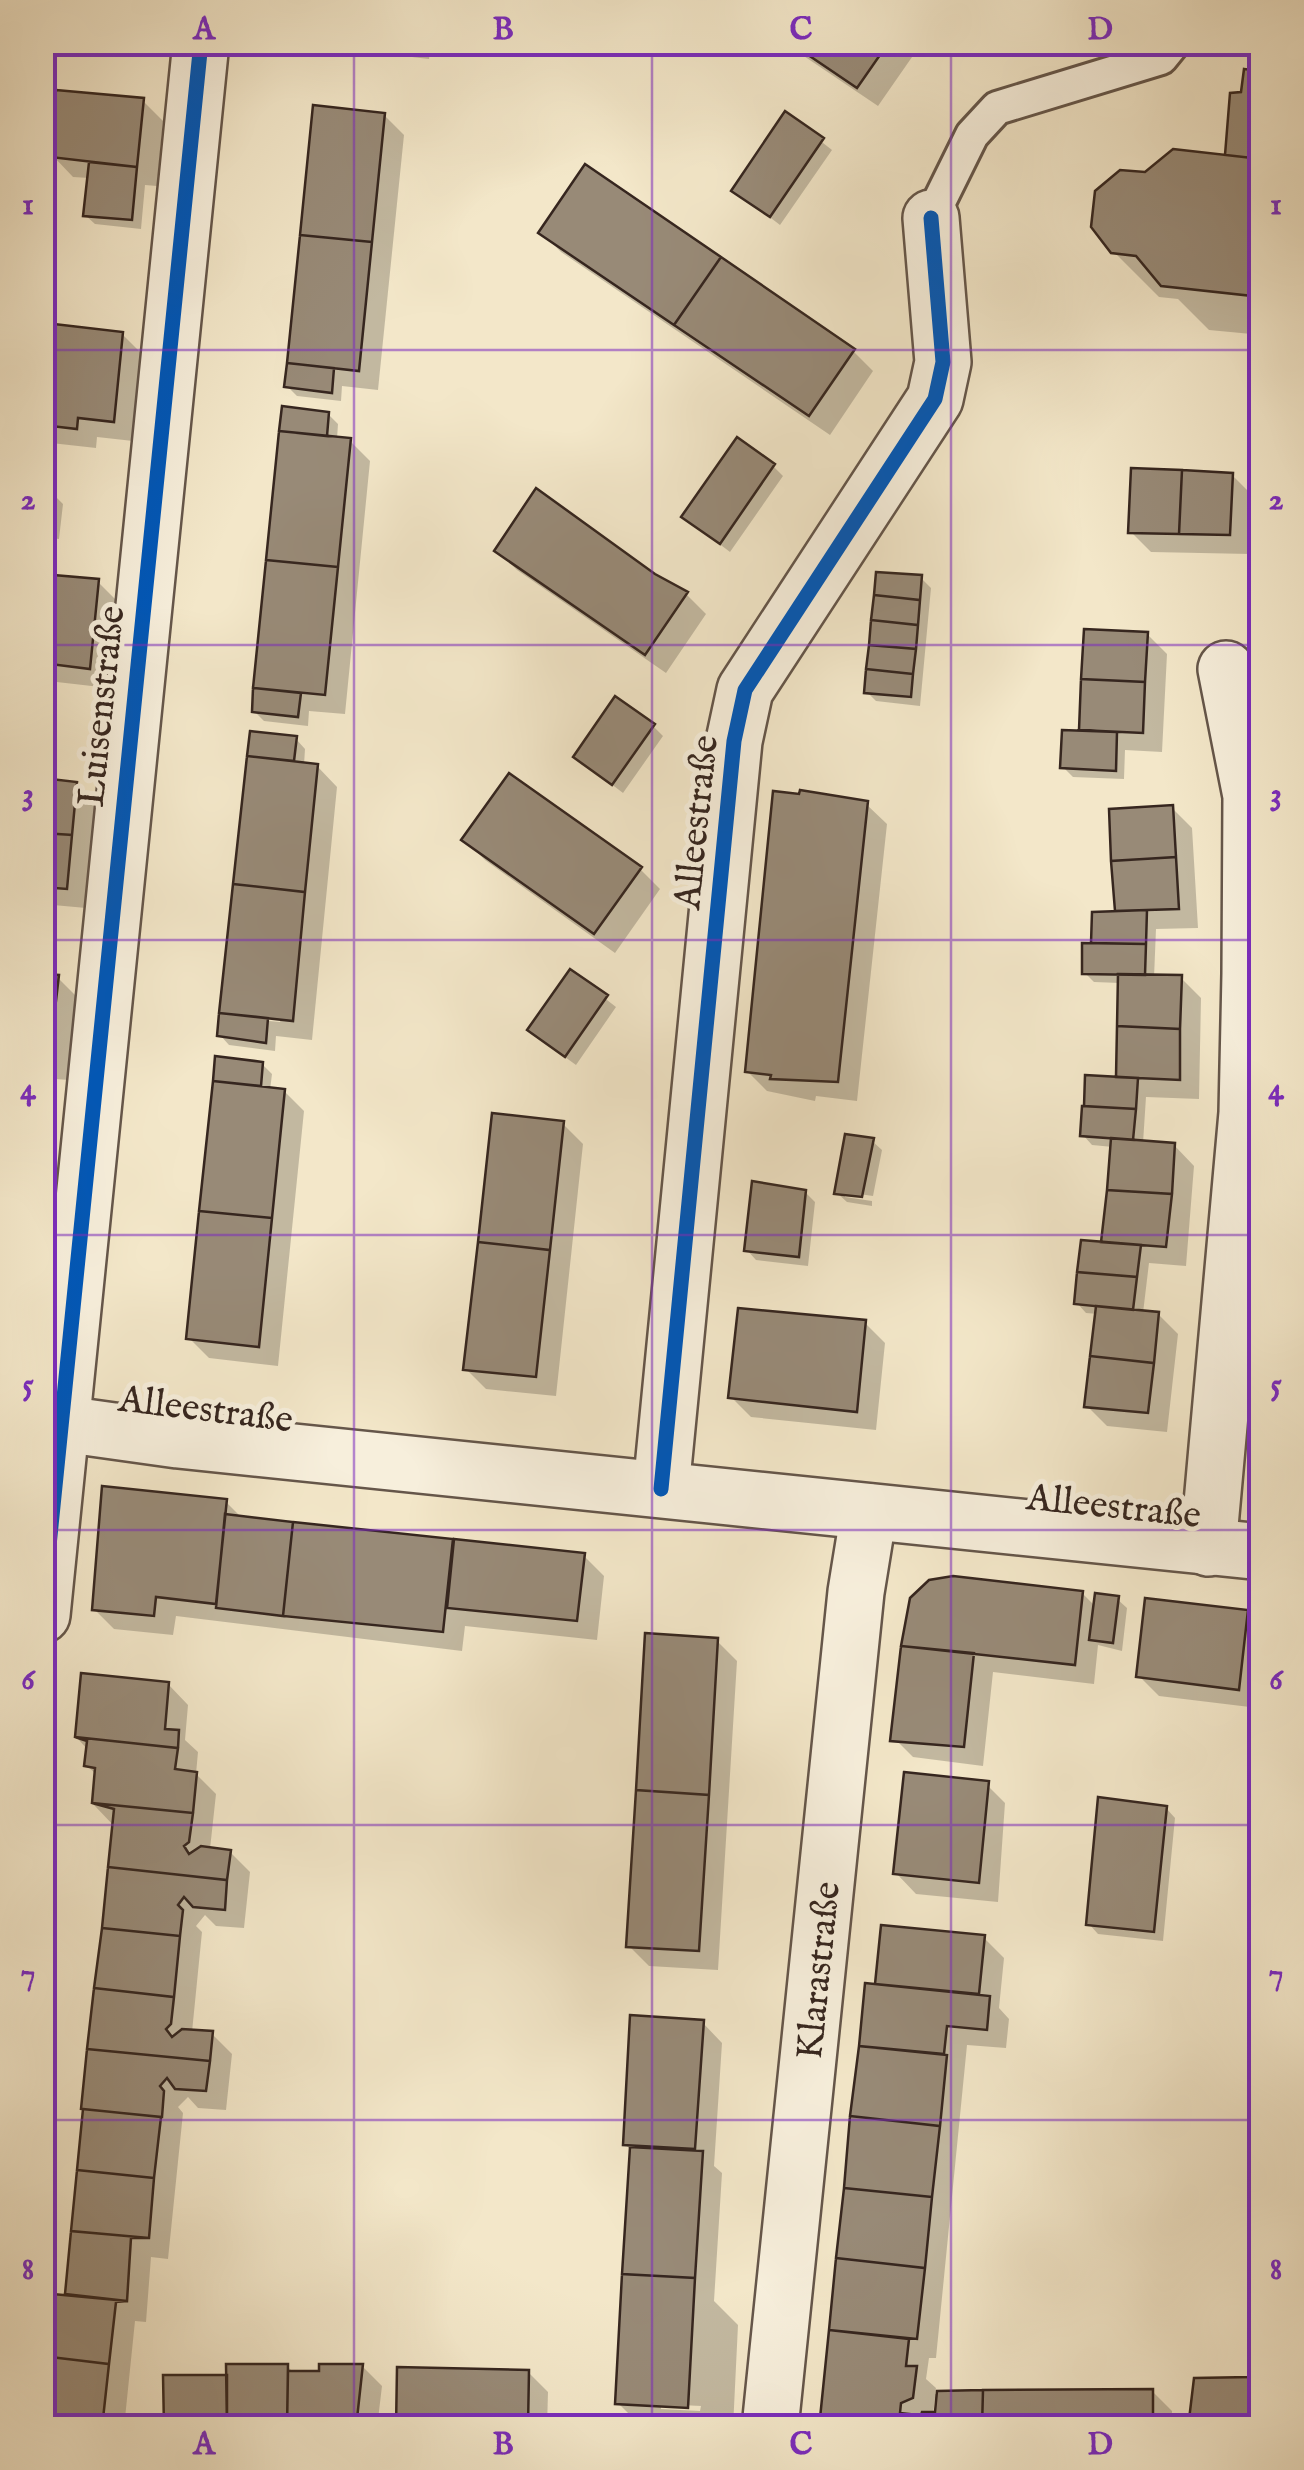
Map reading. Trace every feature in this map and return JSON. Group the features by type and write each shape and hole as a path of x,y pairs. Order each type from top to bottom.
{"street":[{"name":"Luisenstraße","path":"42,1615 53,1422 65,1362 185,45"},
{"name":"Alleestraße","path":"661,1489 734,741 744,690 936,399 942,362 931,218"},
{"name":"Alleestraße","path":"1208,1548 1247,1112 1250,994 1251,796 1226,669"},
{"name":"Alleestraße","path":"53,1422 178,1440 1262,1552"},
{"name":"Klarastraße","path":"770,2428 856,1592 870,1512"}],"lane":[{"path":"931,218 972,134 997,108 1161,58 1174,42"}],"building":[{"path":"789,42 889,42 857,88"},
{"path":"1244,69 1262,71 1262,159 1225,155 1230,93 1241,92"},
{"path":"56,90 144,98 137,167 50,157"},
{"path":"313,105 385,113 372,242 300,235"},
{"path":"785,111 824,138 770,217 731,191"},
{"path":"1173,149 1262,159 1262,297 1161,286 1136,256 1111,253 1091,227 1095,191 1120,170 1145,172"},
{"path":"89,162 137,167 132,220 83,216"},
{"path":"585,164 721,257 674,325 538,233"},
{"path":"300,235 372,242 359,371 287,363"},
{"path":"721,257 855,349 809,416 674,325"},
{"path":"54,324 123,332 114,422 78,418 77,429 42,425 42,332 53,334"},
{"path":"287,363 334,368 332,393 284,387"},
{"path":"282,406 329,412 327,436 279,431"},
{"path":"279,431 351,438 338,567 266,560"},
{"path":"737,437 775,464 720,544 681,517"},
{"path":"1131,468 1182,470 1179,534 1128,533"},
{"path":"1182,470 1233,473 1230,535 1179,534"},
{"path":"536,488 655,574 688,592 645,655 494,551"},
{"path":"42,491 54,492 50,531 42,530"},
{"path":"266,560 338,567 325,695 253,688"},
{"path":"876,572 922,575 920,600 874,595"},
{"path":"42,574 99,579 90,669 42,663"},
{"path":"874,595 920,600 918,625 871,620"},
{"path":"871,620 918,625 916,649 869,645"},
{"path":"1084,629 1148,632 1145,682 1081,679"},
{"path":"869,645 916,649 913,674 866,669"},
{"path":"866,669 913,674 911,697 864,693"},
{"path":"1081,679 1145,682 1143,733 1079,730"},
{"path":"253,688 301,693 298,717 252,712"},
{"path":"615,696 655,724 612,785 573,757"},
{"path":"1062,730 1117,732 1116,771 1060,768"},
{"path":"250,731 297,736 294,761 247,756"},
{"path":"247,756 318,764 305,892 233,884"},
{"path":"509,773 642,867 594,934 461,840"},
{"path":"42,778 77,782 72,835 42,833"},
{"path":"800,790 868,801 838,1082 770,1079 771,1075 745,1072 773,791 799,794"},
{"path":"1173,805 1176,857 1111,861 1109,809"},
{"path":"42,833 72,835 67,889 42,887"},
{"path":"1176,857 1179,909 1115,911 1111,861"},
{"path":"233,884 305,892 293,1021 219,1013"},
{"path":"1147,910 1146,944 1091,943 1092,912"},
{"path":"1082,943 1146,944 1145,975 1082,974"},
{"path":"570,969 608,995 565,1057 527,1030"},
{"path":"42,974 59,975 49,1061 42,1061"},
{"path":"1118,974 1182,975 1180,1029 1117,1026"},
{"path":"219,1013 268,1018 266,1043 217,1036"},
{"path":"1117,1026 1180,1029 1180,1080 1116,1077"},
{"path":"215,1056 263,1062 261,1086 213,1081"},
{"path":"1085,1075 1138,1078 1136,1109 1084,1106"},
{"path":"213,1081 285,1089 272,1218 199,1211"},
{"path":"1082,1106 1136,1109 1133,1140 1080,1136"},
{"path":"492,1113 564,1121 550,1250 478,1242"},
{"path":"845,1134 874,1138 862,1197 834,1194"},
{"path":"1111,1138 1175,1143 1172,1194 1107,1190"},
{"path":"752,1181 806,1190 799,1257 744,1251"},
{"path":"1107,1190 1172,1194 1166,1247 1101,1242"},
{"path":"199,1211 272,1218 259,1347 186,1339"},
{"path":"1081,1240 1141,1245 1137,1277 1077,1272"},
{"path":"478,1242 550,1250 536,1377 463,1370"},
{"path":"1077,1272 1137,1277 1133,1310 1074,1304"},
{"path":"1096,1306 1159,1312 1154,1363 1090,1356"},
{"path":"738,1308 866,1320 857,1412 728,1398"},
{"path":"1090,1356 1154,1363 1148,1413 1084,1407"},
{"path":"102,1486 227,1499 216,1604 156,1597 154,1616 92,1610"},
{"path":"225,1514 293,1522 283,1616 216,1608"},
{"path":"293,1522 453,1539 443,1632 283,1616"},
{"path":"454,1539 585,1553 577,1621 447,1608"},
{"path":"953,1576 1083,1591 1075,1665 901,1646 910,1598 929,1580"},
{"path":"1095,1593 1119,1596 1113,1643 1089,1640"},
{"path":"1145,1598 1248,1610 1239,1690 1136,1677"},
{"path":"645,1633 718,1638 709,1795 636,1790"},
{"path":"901,1646 974,1653 964,1747 890,1741"},
{"path":"81,1673 169,1682 165,1729 179,1730 178,1748 75,1737"},
{"path":"75,1737 178,1748 175,1769 197,1772 193,1813 92,1803 95,1768 84,1766 87,1741"},
{"path":"904,1772 989,1781 979,1883 893,1874"},
{"path":"636,1790 709,1795 699,1951 626,1947"},
{"path":"1098,1797 1167,1806 1154,1932 1086,1925"},
{"path":"92,1803 193,1813 189,1842 184,1846 189,1854 201,1846 231,1850 227,1880 108,1867 114,1809"},
{"path":"108,1867 227,1880 225,1910 193,1907 184,1897 178,1905 183,1910 180,1936 102,1928"},
{"path":"881,1925 985,1935 979,1994 875,1984"},
{"path":"102,1928 180,1936 174,1997 94,1988"},
{"path":"865,1983 990,1996 987,2030 947,2026 944,2054 859,2046"},
{"path":"94,1988 174,1997 171,2024 166,2029 172,2037 182,2029 213,2031 210,2061 87,2049"},
{"path":"630,2015 704,2020 695,2149 623,2145"},
{"path":"859,2046 947,2055 940,2126 850,2116"},
{"path":"87,2049 210,2061 206,2091 175,2089 167,2078 160,2086 164,2091 162,2117 81,2109"},
{"path":"83,2109 161,2117 154,2178 77,2170"},
{"path":"850,2116 940,2126 932,2197 844,2188"},
{"path":"630,2147 703,2151 695,2278 622,2274"},
{"path":"77,2170 154,2178 149,2238 71,2231"},
{"path":"844,2188 932,2197 925,2268 836,2258"},
{"path":"71,2231 149,2238 131,2238 127,2301 65,2294"},
{"path":"836,2258 925,2268 917,2339 829,2330"},
{"path":"622,2274 695,2278 688,2408 615,2404"},
{"path":"42,2293 127,2301 116,2302 109,2364 42,2356"},
{"path":"829,2330 909,2339 906,2366 917,2366 913,2398 901,2403 900,2413 910,2414 909,2424 918,2425 922,2412 935,2412 937,2391 983,2390 982,2428 819,2428"},
{"path":"1251,2341 1262,2341 1262,2428 1188,2428 1194,2378 1251,2377"},
{"path":"42,2356 109,2364 102,2428 42,2428"},
{"path":"226,2364 288,2364 287,2428 227,2428"},
{"path":"319,2364 363,2364 356,2428 287,2428 288,2371 319,2371"},
{"path":"397,2367 529,2370 528,2428 396,2428"},
{"path":"163,2375 227,2375 227,2428 164,2428"},
{"path":"1153,2389 1153,2428 982,2428 983,2390"}],"cycle path":[{"path":"42,1615 201,42"},
{"path":"661,1489 734,741 745,690 935,399 943,362 931,218"}]}
